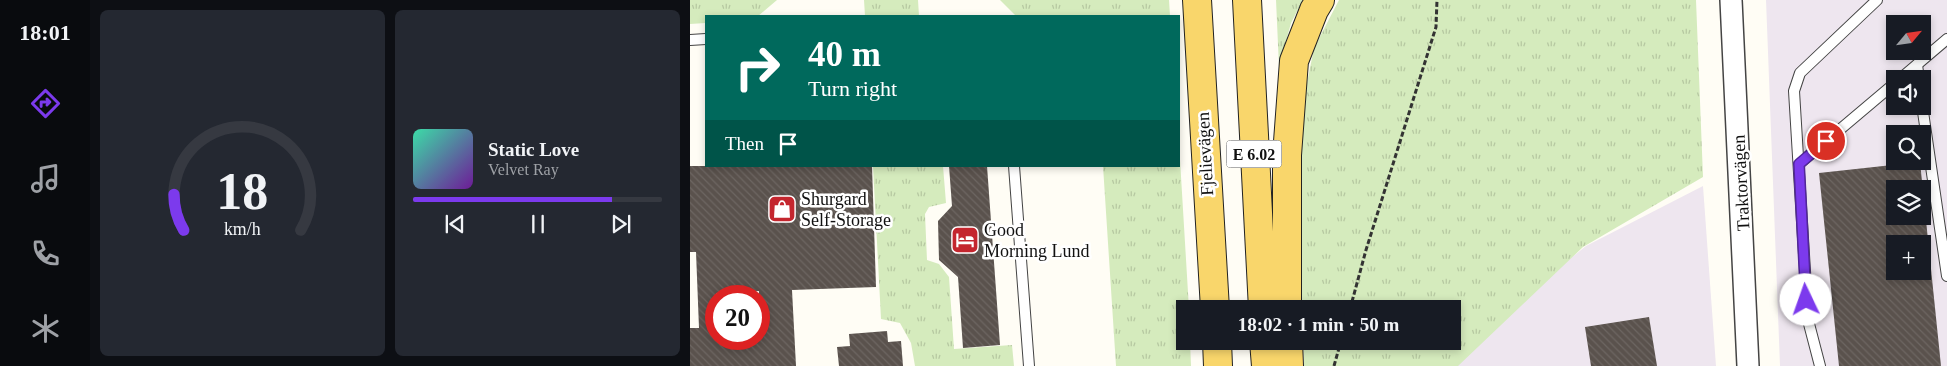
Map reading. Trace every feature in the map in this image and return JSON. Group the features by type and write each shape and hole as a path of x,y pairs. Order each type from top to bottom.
{"main road":[{"name":"Fjelievägen","path":"1197,0 1214,300"},
{"name":"E 6.02","path":"1247,0 1263,300"},
{"path":"1287,300 1287,155 1294,61 1314,10 1320,0"},
{"path":"1217,350 1218,366"},
{"path":"1265,350 1266,366"},
{"path":"1288,350 1289,366"}],"street":[{"name":"Traktorvägen","path":"1731,0 1748,366"}],"lane":[{"path":"1820,366 1808,320 1794,91 1800,73 1876,0"},
{"path":"690,40 705,39"},
{"path":"1911,70 1947,39"},
{"path":"1917,65 1918,70"},
{"path":"1799,164 1886,91"},
{"path":"1923,115 1947,276"},
{"path":"1014,167 1029,366"}],"path":[{"path":"1352,300 1366,250 1436,27 1437,0"},
{"path":"1334,366 1338,350"}],"shaded area":[{"path":"1766,0 1947,0 1947,366 1780,366"},
{"path":"1703,186 1716,366 1436,366 1456,350 1461,350 1461,346 1586,246"}],"green space":[{"path":"690,0 777,0 759,15 705,15 705,23 690,24"},
{"path":"864,0 918,0 919,15 865,15"},
{"path":"1000,0 1169,0 1170,15 1015,15"},
{"path":"1276,0 1303,0 1291,23 1279,67"},
{"path":"1339,0 1696,0 1703,177 1583,247 1458,366 1304,366 1303,350 1461,350 1461,300 1301,300 1296,213 1300,118 1314,48"},
{"path":"1180,160 1188,300 1176,300 1176,350 1190,350 1191,366 1116,366 1103,167 1180,167"},
{"path":"873,167 943,167 946,203 929,207 925,214 927,260 939,264 949,277 954,349 1012,345 1014,366 915,366 911,343 900,323 881,319"}],"building":[{"name":"Shurgard Self-Storage","path":"690,166 872,167 876,287 792,290 796,366 690,366 690,328 699,328 696,252 690,252"},
{"path":"1886,166 1886,170 1921,170 1922,180 1886,180 1886,225 1926,225 1928,235 1886,235 1886,280 1931,280 1931,269 1941,366 1839,366 1819,173"},
{"name":"Good Morning Lund","path":"949,167 987,167 1000,345 963,348 958,277 939,260 938,221 952,206"},
{"path":"1649,317 1657,366 1591,366 1585,327"},
{"path":"887,331 888,342 901,341 903,366 839,366 837,347 850,346 849,334"}],"place":[{"name":"Shurgard Self-Storage","path":"782,209"},
{"name":"Good Morning Lund","path":"965,240"}],"route":[{"path":"1806,300 1799,164 1826,141"}]}
